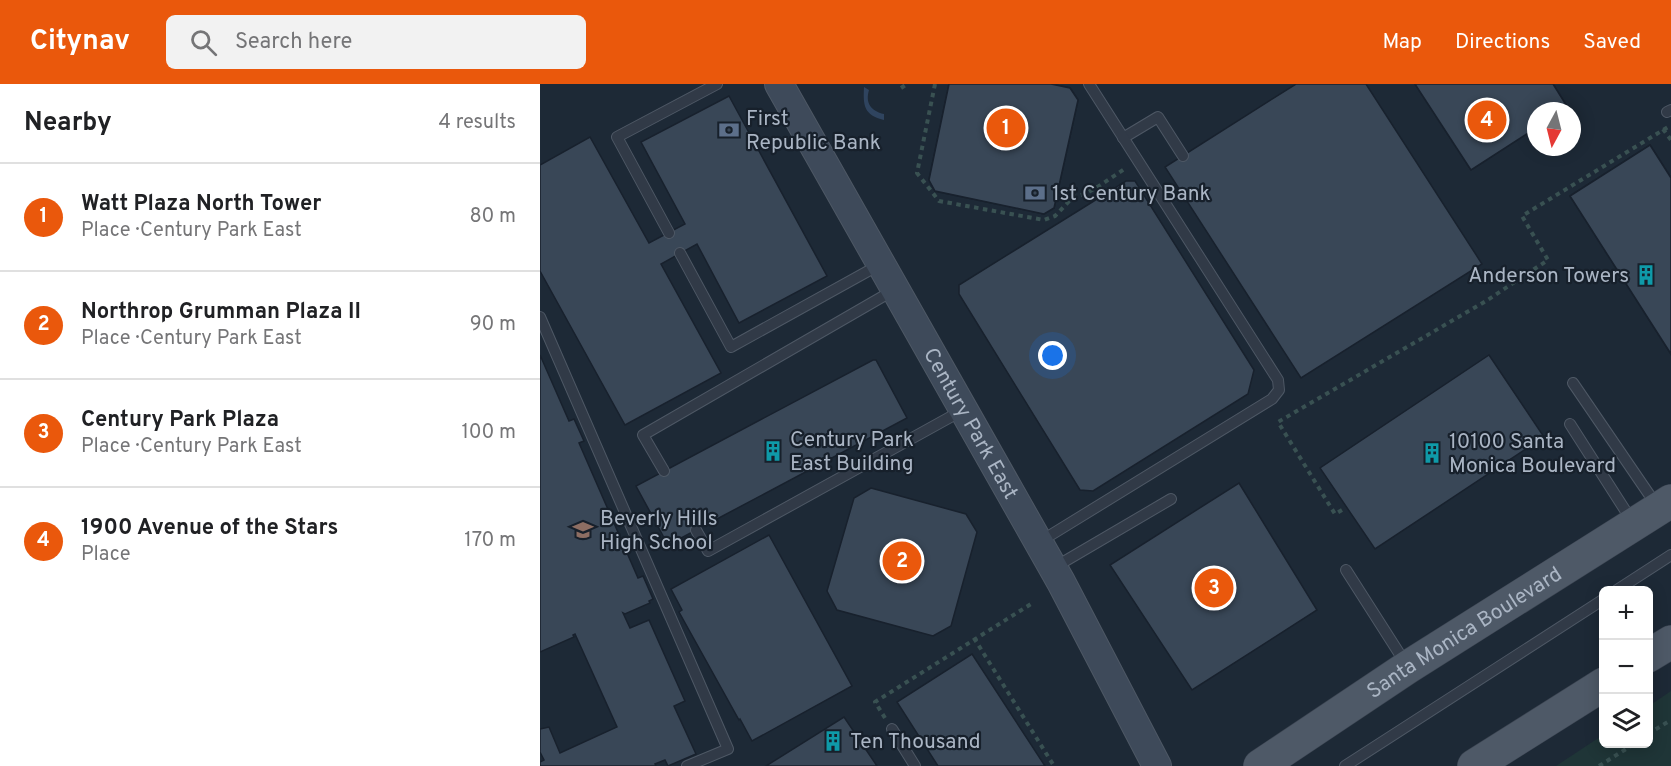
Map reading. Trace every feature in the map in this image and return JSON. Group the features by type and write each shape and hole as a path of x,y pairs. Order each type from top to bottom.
{"main road":[{"name":"Century Park East","path":"779,84 1053,568 1157,766"},
{"name":"Santa Monica Boulevard","path":"1260,766 1408,667 1655,511"},
{"path":"1653,653 1671,642"},
{"path":"1474,766 1599,687"}],"lane":[{"path":"669,232 617,137 717,84"},
{"path":"1038,543 1272,399 1280,390 1278,380 1089,84"},
{"path":"1123,138 1158,117 1183,156"},
{"path":"680,254 731,347 881,265"},
{"path":"664,471 642,435 895,290"},
{"path":"540,317 728,749 687,766"},
{"path":"1573,383 1655,511"},
{"path":"696,530 708,551 963,410"},
{"path":"1570,424 1655,511"},
{"path":"1053,568 1171,499"},
{"path":"1624,586 1671,555"},
{"path":"1346,570 1408,667"},
{"path":"1345,766 1599,602"},
{"path":"892,729 915,766"}],"path":[{"path":"901,88 907,84"},
{"path":"936,84 917,173 939,201 1044,220 1055,216 1073,197 1085,194 1138,161"},
{"path":"1342,510 1335,514 1278,422 1486,301 1548,260 1522,216 1670,125"},
{"path":"1664,129 1671,140"},
{"path":"892,729 875,702 1031,604"},
{"path":"974,638 1054,766"},
{"path":"1653,731 1671,720"},
{"path":"1599,766 1628,748"}],"green space":[{"path":"1671,691 1671,766 1556,766 1599,738 1599,748 1653,748 1653,703"}],"water":[{"path":"864,87 869,90 870,106 884,114 884,120 872,115 866,109"}],"building":[{"path":"949,84 1051,84 1070,88 1078,100 1054,208 1044,214 935,191 929,180"},
{"path":"949,84 1051,84 1070,88 1078,100 1054,208 1044,214 935,191 929,180"},
{"path":"1296,84 1366,84 1482,264 1301,378 1165,167"},
{"path":"1415,84 1553,84 1564,102 1527,102 1527,134 1471,170"},
{"path":"1415,84 1553,84 1564,102 1527,102 1527,134 1471,170"},
{"path":"729,96 827,276 739,323 697,244 661,264 721,373 625,425 540,271 540,165 590,137 649,243 685,224 641,142"},
{"name":"Anderson Towers","path":"1650,145 1671,178 1671,354 1570,196"},
{"name":"Anderson Towers","path":"1650,145 1671,178 1671,354 1570,196"},
{"path":"1126,181 1135,181 1254,370 1248,394 1093,491 1080,490 959,294 959,285"},
{"name":"Beverly Hills High School","path":"540,355 569,421 574,419 584,441 579,443 638,578 643,576 653,599 649,601 650,603 623,613 630,628 649,620 685,701 674,706 696,754 668,766 665,760 655,764 656,766 540,766 540,762 544,760 540,752 540,729 549,727 560,753 617,727 575,634 574,637 540,652"},
{"name":"10100 Santa Monica Boulevard","path":"1489,355 1544,437 1375,549 1320,468"},
{"name":"Century Park East Building","path":"876,360 907,418 668,545 636,486"},
{"path":"1239,483 1317,610 1192,690 1110,565"},
{"path":"871,488 966,514 977,532 951,626 933,636 837,610 827,591 854,498"},
{"path":"769,535 852,686 752,741 679,612 682,610 671,589"},
{"path":"972,654 1045,766 938,766 897,702"},
{"name":"Ten Thousand","path":"844,717 877,766 766,766"}],"place":[{"name":"1900 Avenue of the Stars","path":"1487,120"},
{"name":"Watt Plaza North Tower","path":"1006,128"},
{"name":"First Republic Bank","path":"729,130"},
{"name":"1st Century Bank","path":"1035,193"},
{"name":"Anderson Towers","path":"1646,275"},
{"name":"Century Park East Building","path":"773,451"},
{"name":"10100 Santa Monica Boulevard","path":"1432,453"},
{"name":"Beverly Hills High School","path":"583,530"},
{"name":"Northrop Grumman Plaza II","path":"902,561"},
{"name":"Century Park Plaza","path":"1214,588"},
{"name":"Ten Thousand","path":"833,741"}]}
